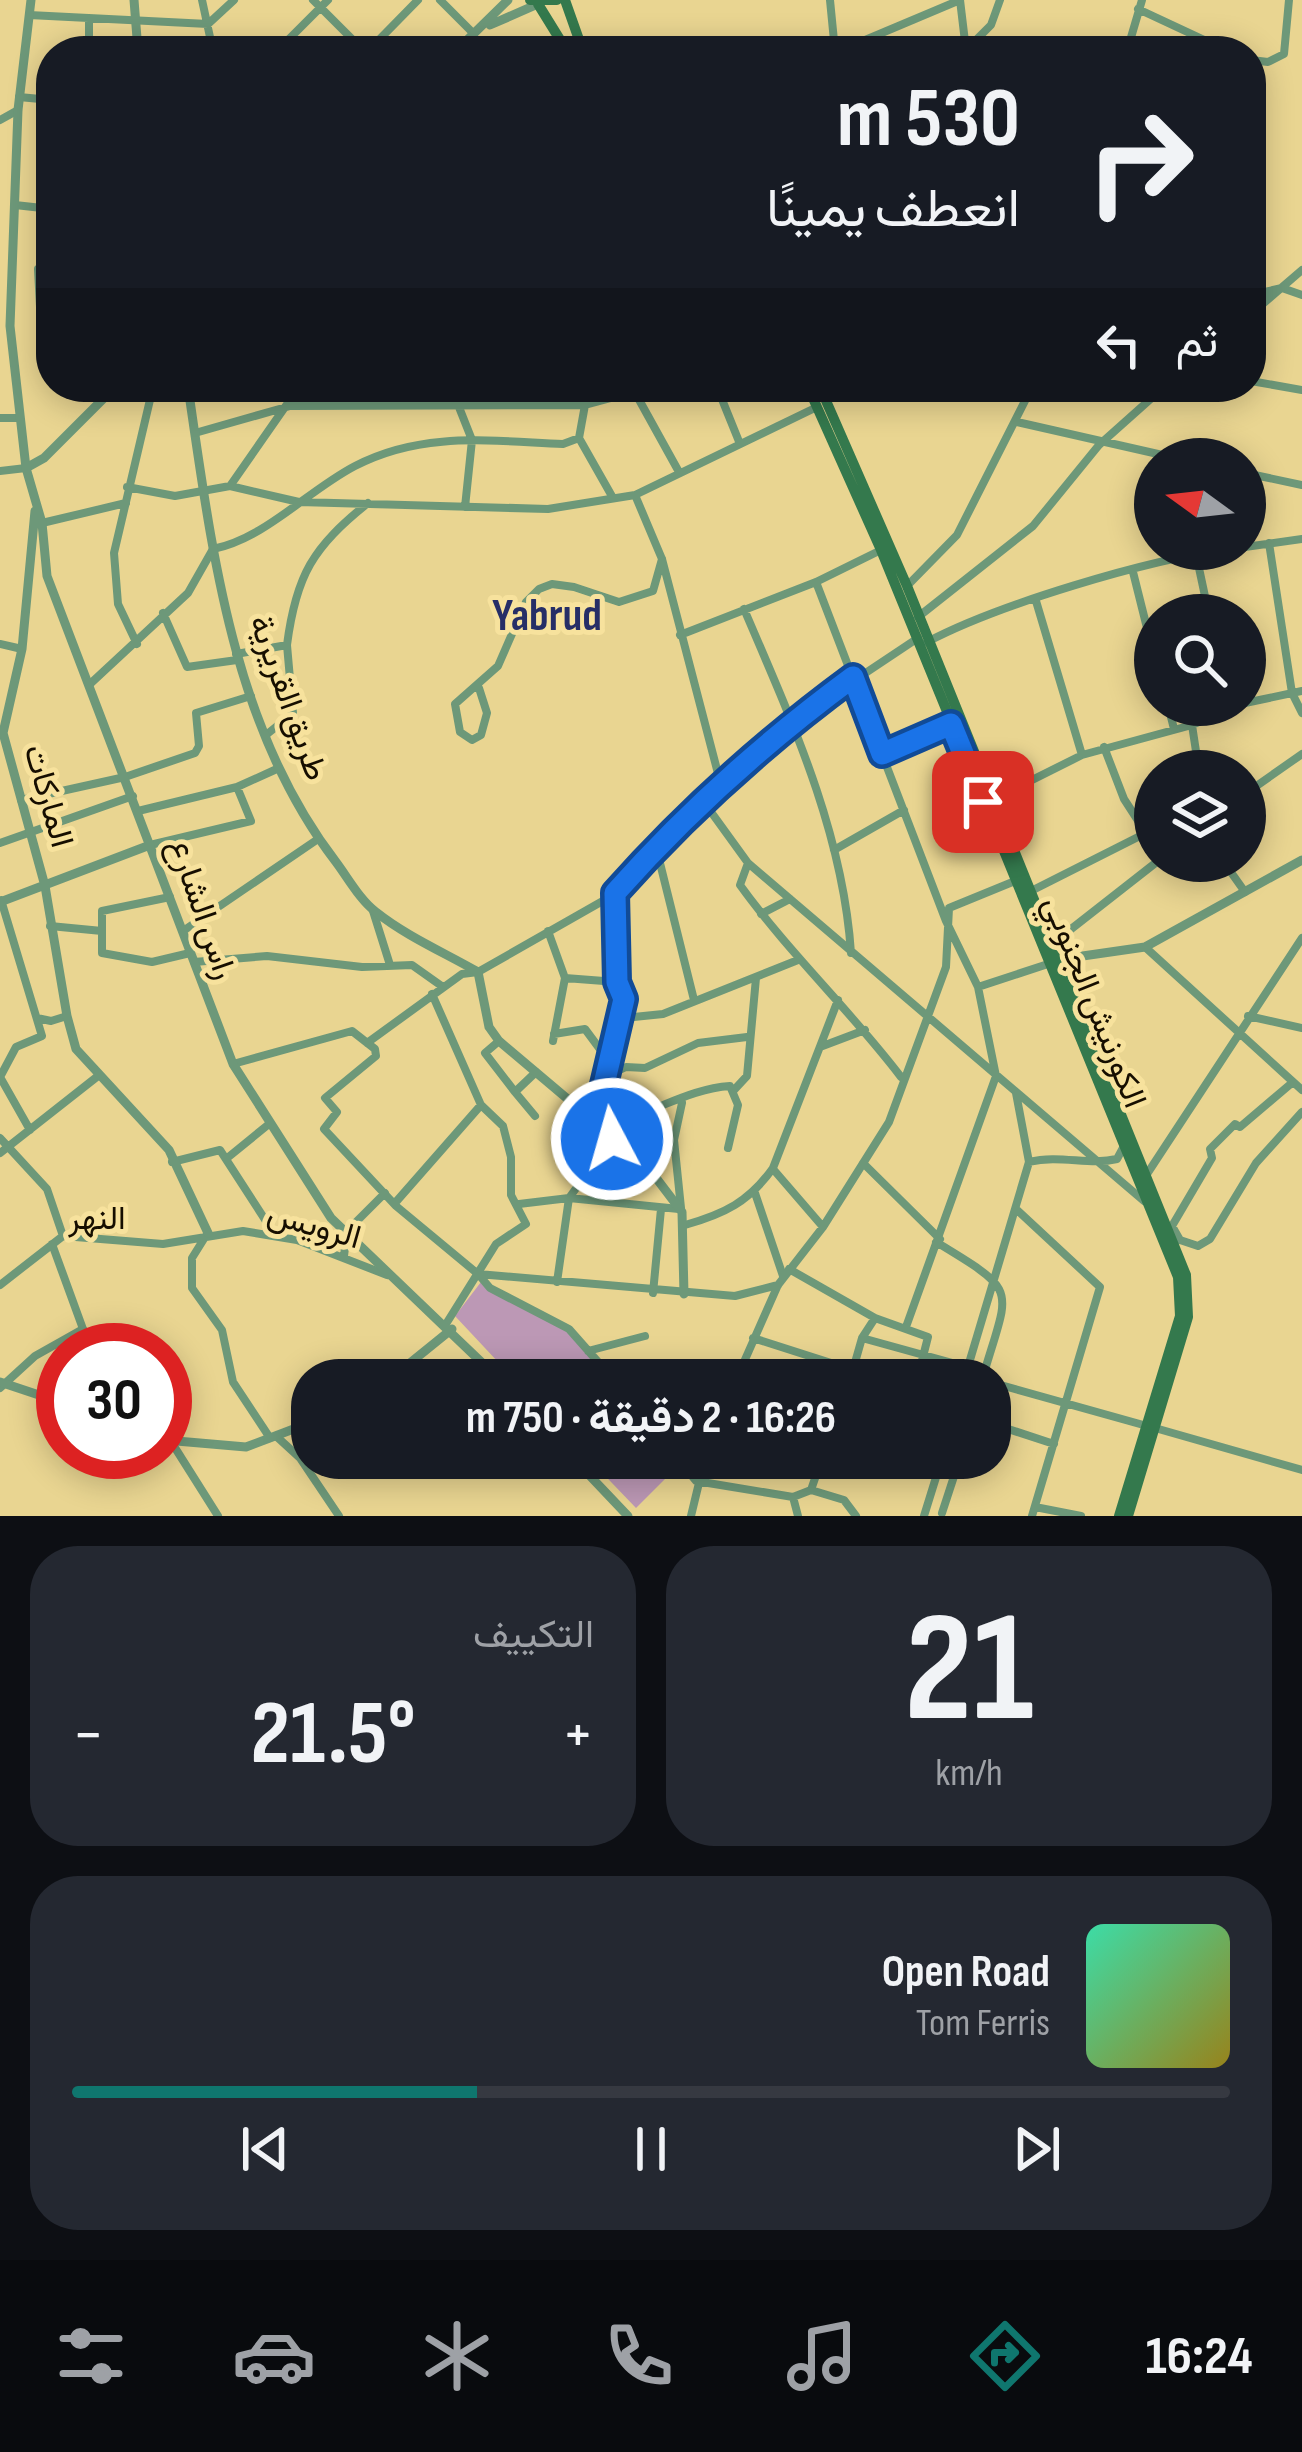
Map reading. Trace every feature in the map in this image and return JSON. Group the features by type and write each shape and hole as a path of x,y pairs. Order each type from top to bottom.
{"main road":[{"path":"557,36 534,2 561,0 577,36"},
{"name":"الكورنيش الجنوبي","path":"817,402 992,800 1051,945 1052,962 1181,1297 1128,1516"},
{"name":"الكورنيش الجنوبي","path":"827,402 908,586 951,724 1015,881 1176,1239 1186,1275 1188,1317 1119,1516"}],"street":[{"path":"31,0 19,97 5,327 35,508"},
{"path":"134,0 136,36"},
{"path":"202,0 210,36"},
{"path":"28,15 208,23 234,0"},
{"path":"381,36 418,0"},
{"path":"440,0 467,36"},
{"path":"476,36 508,0"},
{"path":"830,0 835,36"},
{"path":"873,36 960,0 967,36"},
{"path":"980,36 991,25 1000,0"},
{"path":"1266,62 1283,54 1289,0"},
{"path":"291,36 321,2 352,36"},
{"path":"480,36 534,2"},
{"path":"1131,36 1140,5 1199,36"},
{"path":"89,20 89,36"},
{"path":"19,97 36,99"},
{"path":"0,118 18,110"},
{"path":"15,205 36,207"},
{"path":"1266,301 1302,270"},
{"path":"1266,292 1282,288 1302,296"},
{"path":"1266,384 1302,390"},
{"path":"0,471 26,468 44,458 100,402"},
{"path":"137,644 118,604 114,553 149,402"},
{"name":"طريق القريرية","path":"190,402 236,657 279,769 318,839 373,910 478,972"},
{"path":"230,486 292,402"},
{"path":"195,433 290,406 596,402"},
{"path":"640,402 679,472"},
{"path":"723,402 740,444"},
{"path":"908,586 957,535 1026,402"},
{"path":"918,617 1033,526 1099,445 1147,402"},
{"path":"461,403 472,440 465,507"},
{"path":"585,405 579,438 613,498"},
{"path":"128,487 175,496 230,486 299,502 548,509 635,495 819,406"},
{"path":"0,418 19,418"},
{"path":"1017,422 1134,451"},
{"path":"90,684 188,593 213,549 243,543 299,502 390,451 457,436 562,443 579,438"},
{"path":"1266,477 1302,484"},
{"path":"635,495 662,560 721,785"},
{"path":"266,736 293,713 287,645 292,600 310,557 369,502"},
{"path":"42,523 126,503"},
{"name":"راس الشارع","path":"35,508 42,523 47,576 233,1064 331,1218 404,1282 480,1359"},
{"name":"الماركات","path":"35,508 24,582 22,649 1,733 45,886 67,1016 76,1049 170,1150 208,1233"},
{"path":"1266,544 1302,539"},
{"path":"1269,543 1302,713"},
{"path":"680,635 816,582 881,550"},
{"path":"479,688 488,713 481,735 472,740 460,732 455,704 463,692 479,688 498,666 526,602 539,589 552,584 574,587 619,602 652,592 662,560"},
{"path":"367,1043 462,974 478,972 615,893 721,785 792,722 853,677 923,638 1139,570"},
{"path":"1132,572 1138,594"},
{"path":"816,582 946,921 978,987 996,1076 906,1327"},
{"path":"1036,601 1082,755"},
{"path":"744,609 792,722 848,895 851,954"},
{"path":"163,613 188,667 287,645"},
{"path":"0,644 22,649"},
{"path":"1266,699 1297,692"},
{"path":"21,800 125,777 195,753 200,746 196,712 252,696"},
{"path":"882,754 951,724"},
{"path":"992,800 1082,755 1185,726"},
{"path":"1104,747 1124,799 1134,811"},
{"path":"1266,779 1302,754"},
{"path":"138,811 237,787 279,769"},
{"path":"30,1130 0,1077 16,1047 42,1036 1,901 150,845 251,821 237,787"},
{"path":"0,843 133,796"},
{"path":"706,805 748,863 1148,1204"},
{"path":"834,850 904,809"},
{"path":"183,931 318,839"},
{"path":"1029,892 1134,839"},
{"path":"656,848 694,1000"},
{"path":"978,987 1052,962 1145,947 1302,860"},
{"path":"748,863 740,885 798,960 866,1030 902,1078"},
{"path":"1051,945 1134,880"},
{"path":"744,1359 783,1277 823,1227 890,1122 902,1078 946,967 950,908 1015,881"},
{"path":"1238,882 1246,894"},
{"path":"557,1282 569,1198 612,1139 602,1093 623,1018 617,982 615,893"},
{"path":"172,897 102,911 102,952 152,962 267,956 362,967 412,965 443,987"},
{"path":"761,914 790,898"},
{"path":"373,910 390,965"},
{"path":"50,926 102,932"},
{"path":"548,931 565,978 554,1038 585,1029 611,1064"},
{"path":"1147,1174 1302,938"},
{"path":"1145,947 1240,1028 1302,1090"},
{"path":"623,1018 663,1014 798,960"},
{"path":"478,972 489,1028 499,1041 647,1166 680,1211"},
{"path":"565,978 617,982"},
{"path":"734,1090 747,1076 756,978"},
{"path":"412,1359 449,1326 496,1244 526,1224 511,1196 511,1157 502,1126 481,1105 432,994"},
{"path":"685,1225 722,1215 755,1193 773,1168 838,1000"},
{"path":"38,1018 51,1022 67,1016"},
{"path":"1248,1016 1302,1028"},
{"path":"819,1048 866,1030"},
{"path":"233,1064 352,1031 367,1043 376,1056 326,1098 337,1112 324,1129 395,1202 490,1288 569,1329 595,1359"},
{"path":"607,1076 626,1067 645,1068 698,1043 747,1037"},
{"path":"499,1041 485,1053 535,1116"},
{"path":"515,1092 536,1072"},
{"path":"3,1150 98,1076"},
{"path":"1294,1082 1240,1127 1235,1124 1222,1133 1172,1226 1176,1239 1198,1246 1210,1240 1256,1163 1302,1112"},
{"path":"609,1123 682,1103 704,1088 734,1090"},
{"path":"728,1148 738,1106 734,1090"},
{"path":"970,1359 1029,1162 1015,1090"},
{"path":"682,1103 674,1140 685,1225 685,1294"},
{"path":"395,1202 481,1105"},
{"path":"226,1159 269,1124"},
{"path":"0,1138 3,1150 47,1189 63,1236"},
{"path":"1029,1162 1055,1155 1117,1159 1124,1146"},
{"path":"172,1162 220,1150 275,1236"},
{"path":"863,1163 926,1220 925,1229 997,1279 1004,1302 989,1359"},
{"path":"773,1168 823,1227"},
{"path":"344,1256 346,1231 386,1192"},
{"path":"755,1193 783,1277"},
{"path":"519,1204 569,1198 680,1211"},
{"path":"652,1294 661,1209"},
{"path":"1017,1210 1100,1287 1034,1511 1081,1516"},
{"path":"208,1233 192,1258 192,1288 222,1330 233,1382 273,1437 300,1458 338,1516"},
{"name":"النهر","path":"0,1285 63,1236 163,1244 208,1233"},
{"name":"الرويس","path":"208,1233 275,1236 344,1256 404,1282"},
{"path":"52,1244 81,1323"},
{"path":"478,1274 652,1294 735,1296 783,1277 928,1337 921,1359"},
{"path":"856,1359 875,1318"},
{"path":"588,1351 645,1336"},
{"path":"753,1338 806,1359"},
{"path":"862,1338 934,1359"},
{"path":"2,1384 36,1355"},
{"path":"2,1384 36,1395"},
{"path":"1011,1388 1302,1470"},
{"path":"192,1443 246,1447 291,1430"},
{"path":"1011,1431 1054,1444"},
{"path":"192,1477 218,1516"},
{"path":"594,1479 628,1516"},
{"path":"811,1490 815,1479"},
{"path":"924,1516 935,1479"},
{"path":"945,1515 954,1479"},
{"path":"691,1516 696,1481 793,1497 811,1490 844,1500 854,1514"},
{"path":"793,1497 798,1516"}],"shaded area":[{"path":"481,1282 574,1336 592,1359 495,1359 455,1316"},
{"path":"608,1479 665,1479 636,1508"}],"district":[{"name":"Yabrud","path":"547,616"}],"route":[{"path":"612,1139 602,1093 623,1018 624,999 617,982 615,893 721,785 792,722 853,677 882,754 951,724 983,802"}]}
